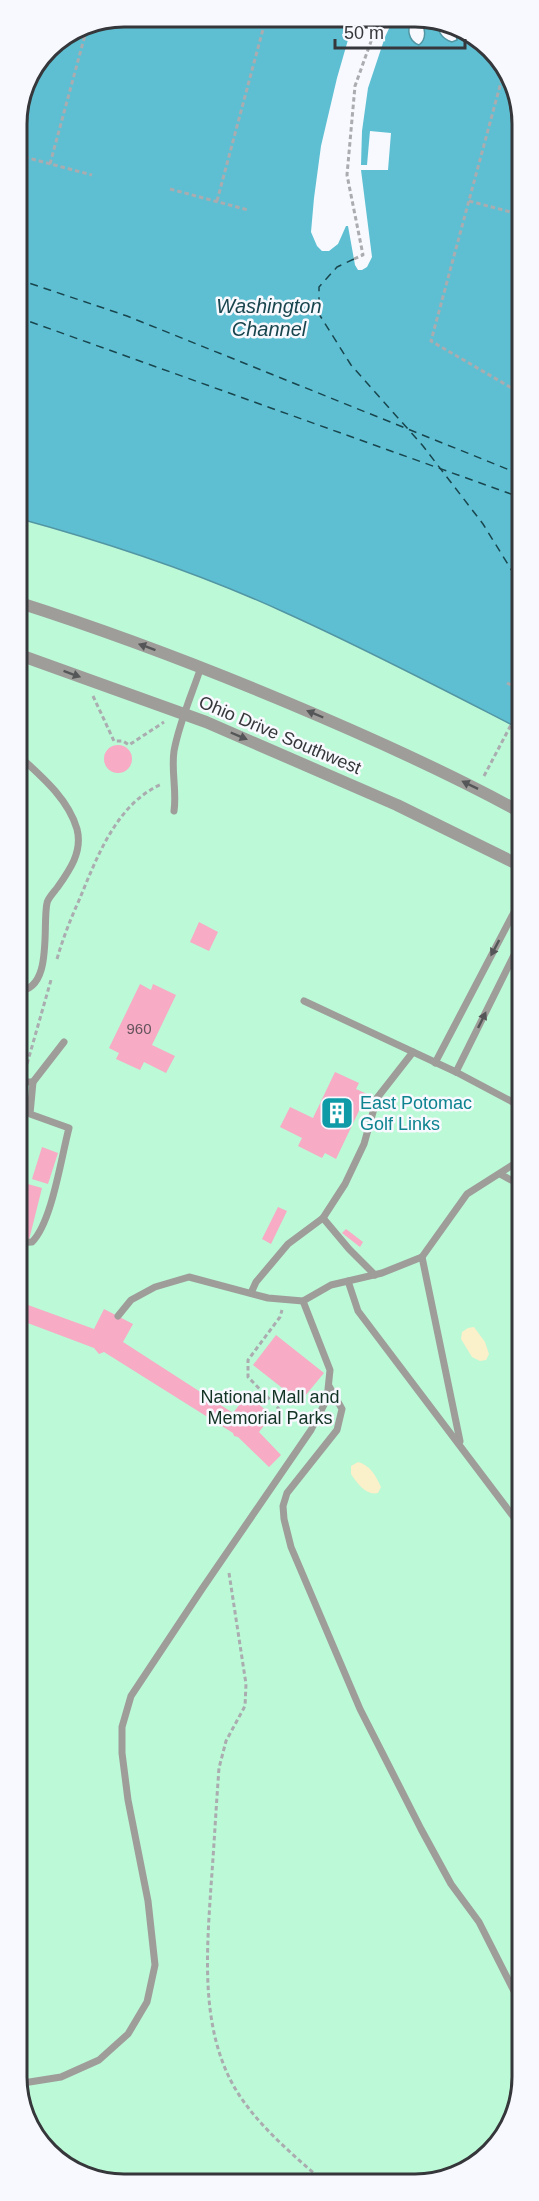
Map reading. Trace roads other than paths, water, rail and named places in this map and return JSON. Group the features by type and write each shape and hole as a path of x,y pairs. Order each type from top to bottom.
{"street":[{"name":"Ohio Drive Southwest","path":"27,605 201,667 386,744 512,807"},
{"name":"Ohio Drive Southwest","path":"27,658 185,714 397,805 512,862"}],"lane":[{"path":"174,811 176,798 174,753 201,667"},
{"path":"27,763 48,783 65,806 77,829 79,848 72,867 47,902 43,965 34,984 27,988"},
{"path":"435,1063 512,916"},
{"path":"456,1072 512,959"},
{"path":"304,1001 456,1072 512,1102"},
{"path":"27,1242 32,1242 40,1234 51,1201 69,1128 30,1114 33,1082 64,1042"},
{"path":"251,1293 256,1282 288,1245 323,1218 345,1184 364,1144 377,1098 413,1052"},
{"path":"27,1082 33,1082"},
{"path":"118,1316 131,1300 155,1287 189,1277 268,1298 303,1301 331,1285 375,1275 422,1257 467,1194 512,1166"},
{"path":"500,1174 512,1181"},
{"path":"323,1218 375,1275"},
{"path":"422,1257 460,1444"},
{"path":"348,1281 358,1311 512,1514"},
{"path":"27,2082 62,2077 99,2060 128,2034 147,2002 155,1965 148,1901 128,1800 122,1753 122,1727 131,1696 311,1430 327,1399 330,1370 303,1301"},
{"path":"329,1385 342,1409 337,1430 288,1494 283,1506 291,1547 360,1709 451,1884 479,1922 512,1987"}],"water":[{"name":"Washington Channel","path":"124,27 409,27 412,41 419,45 425,33 424,28 439,30 448,41 457,40 456,37 474,47 488,60 502,81 509,99 512,124 512,725 375,655 253,598 153,560 27,521 27,118 30,99 47,65 75,40 93,32"}],"place":[{"name":"East Potomac Golf Links","path":"337,1113"}],"park label":[{"name":"National Mall and Memorial Parks","path":"270,1407"}]}
